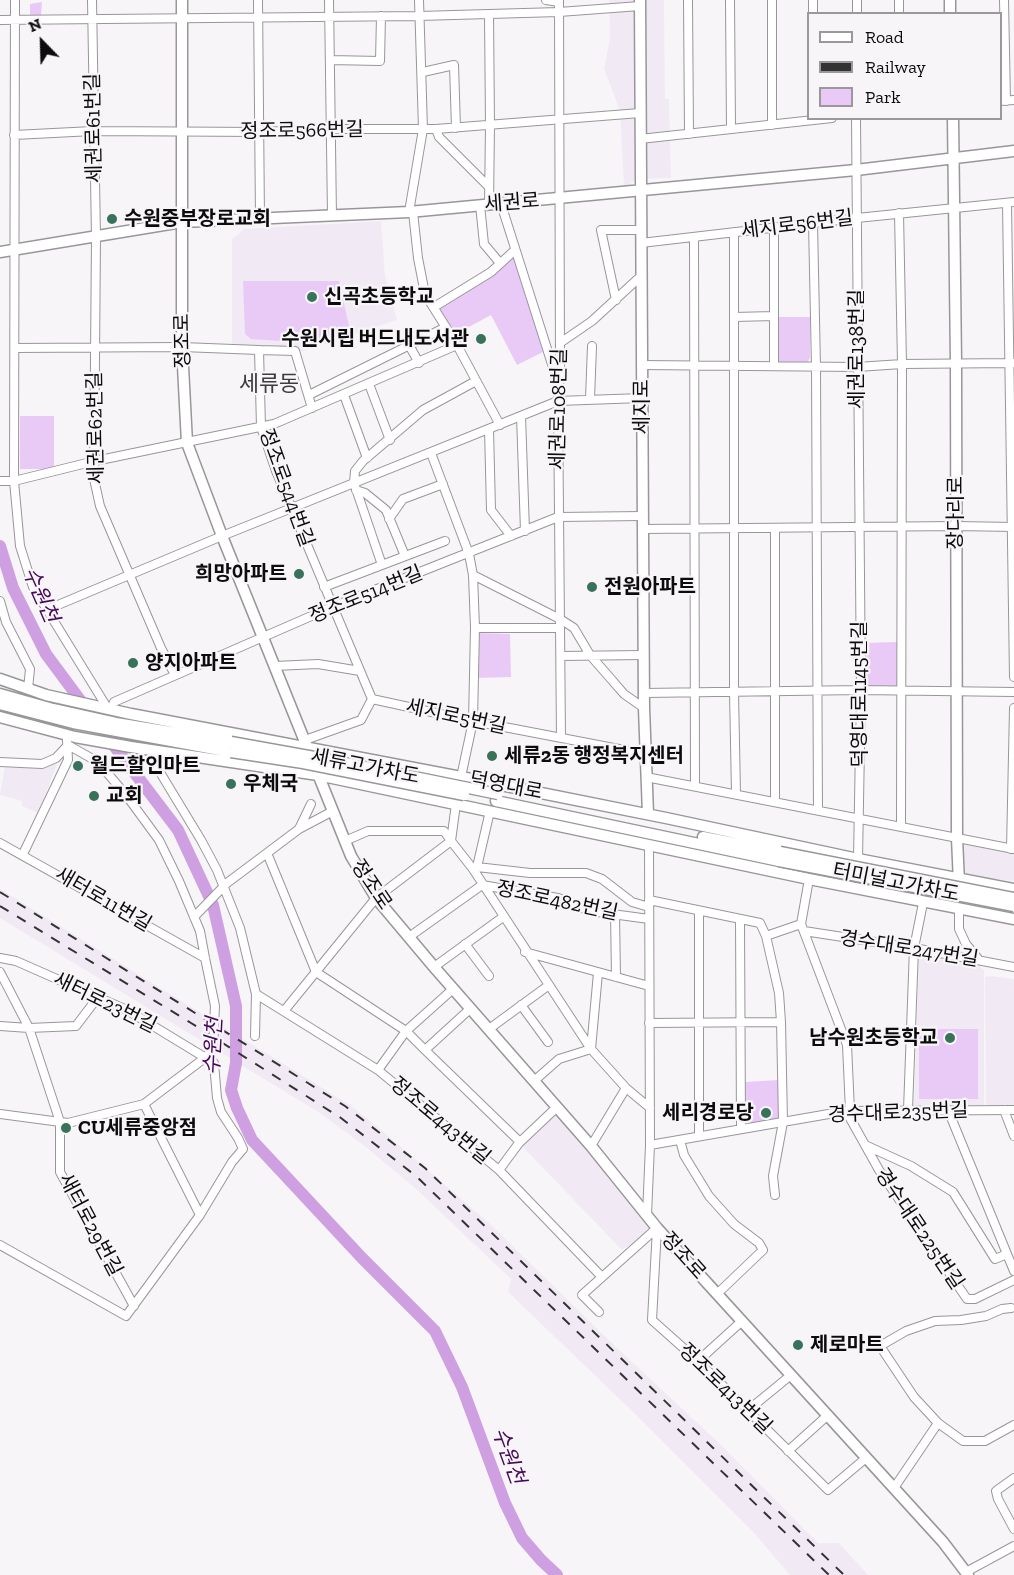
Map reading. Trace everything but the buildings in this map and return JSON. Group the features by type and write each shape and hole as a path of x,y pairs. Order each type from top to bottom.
{"street":[{"path":"15,0 8,20 14,135 8,251 15,348 13,481 20,546 33,587 110,713"},
{"name":"세권로61번길","path":"92,0 96,237"},
{"name":"정조로","path":"182,0 182,347 187,443 351,856 376,898 591,1146 657,1228 944,1542 967,1574"},
{"path":"258,0 260,219"},
{"path":"329,0 332,216"},
{"path":"419,0 423,129 411,212 418,258 425,294 457,345 500,425"},
{"path":"546,0 559,1"},
{"path":"688,0 689,134"},
{"path":"730,0 731,129"},
{"path":"772,0 772,125"},
{"path":"1004,0 1007,101"},
{"name":"세권로108번길","path":"559,1 561,121 558,517 561,738"},
{"path":"8,20 330,15 419,16 559,12 640,3"},
{"name":"세지로","path":"640,3 644,708 648,814"},
{"path":"489,14 489,187 484,205 484,244 500,263"},
{"path":"330,60 380,61 381,16"},
{"path":"423,72 454,65 456,128"},
{"name":"정조로566번길","path":"14,135 93,131 261,132 330,129 436,129 640,113"},
{"path":"640,139 807,120"},
{"name":"세권로138번길","path":"856,120 858,528"},
{"name":"장다리로","path":"953,120 959,908"},
{"path":"436,129 442,140 489,187"},
{"name":"세권로","path":"8,251 182,222 411,212 559,200 641,189 856,170 1014,151"},
{"path":"1011,202 1014,676"},
{"name":"세지로56번길","path":"641,243 1011,202"},
{"path":"501,204 560,387"},
{"path":"898,213 902,364 902,827"},
{"path":"813,223 818,810"},
{"path":"774,227 774,366"},
{"path":"616,300 601,230 641,230"},
{"path":"734,232 736,794"},
{"name":"세권로62번길","path":"96,237 96,492 157,639 175,675"},
{"path":"694,237 695,785"},
{"path":"434,307 491,272 515,250"},
{"path":"560,344 592,321 641,276"},
{"path":"734,316 774,316"},
{"path":"309,395 446,327"},
{"path":"409,345 419,363"},
{"path":"0,481 13,481 95,461 274,424 457,345"},
{"path":"590,399 592,346"},
{"path":"15,348 182,347 295,351 312,408"},
{"name":"정조로544번길","path":"259,350 261,427 276,471 332,607"},
{"path":"642,365 857,367 902,364 1012,363"},
{"path":"382,565 355,487 356,471 367,458 423,410 476,381"},
{"path":"369,384 390,440"},
{"path":"344,395 367,458"},
{"path":"46,610 292,508 355,487 558,401 642,398"},
{"path":"521,416 525,531"},
{"path":"489,429 491,510 511,536"},
{"path":"431,453 469,554 473,575 475,628 473,721 461,777"},
{"path":"389,519 403,500 443,484"},
{"path":"355,487 386,510 405,556"},
{"path":"558,517 643,516"},
{"name":"정조로514번길","path":"110,713 114,702 175,675 332,607 558,517"},
{"path":"643,530 901,526 1012,527"},
{"path":"775,528 775,801"},
{"name":"덕영대로1145번길","path":"858,528 861,690 858,860"},
{"path":"324,587 445,541"},
{"path":"473,575 574,628 590,656 624,694 644,708"},
{"path":"0,601 3,621 30,669 28,689"},
{"path":"307,744 361,720 372,699 332,607"},
{"path":"475,628 560,628"},
{"path":"561,656 644,655"},
{"path":"275,666 318,664 360,671"},
{"path":"0,680 231,747"},
{"path":"644,693 861,690 1014,692"},
{"path":"0,694 59,713 74,723 134,748"},
{"name":"세지로5번길","path":"372,699 645,754"},
{"path":"0,704 59,713 110,713"},
{"path":"646,777 1012,849 1014,708"},
{"name":"덕영대로","path":"110,713 131,714 307,744 858,860 1014,889"},
{"name":"덕영대로","path":"0,717 70,739 318,775 923,903 1014,918"},
{"path":"74,723 124,733 231,747"},
{"path":"0,762 42,764 56,758 70,739"},
{"path":"23,854 68,760 70,739"},
{"path":"0,1114 68,1123 144,1104 206,1057 213,1049 215,1006 197,914 159,840 98,762 70,739"},
{"name":"세류고가차도","path":"231,747 312,765 497,798"},
{"path":"157,751 158,769 191,820 240,928 256,994 255,1035"},
{"name":"덕영대로","path":"497,798 779,856"},
{"path":"299,829 311,804"},
{"path":"284,1011 376,898 451,841 456,804"},
{"name":"덕영대로","path":"475,868 490,811"},
{"path":"197,914 222,889 267,853 299,829 333,812"},
{"path":"683,822 718,843"},
{"path":"345,841 368,831 444,831 475,868 482,885 591,1049 626,1088 650,1108"},
{"name":"새터로11번길","path":"0,843 205,958"},
{"path":"677,851 718,843"},
{"path":"647,1215 650,1145 649,845"},
{"path":"267,853 316,972 406,1031 520,1143"},
{"name":"터미널고가차도","path":"779,856 1014,898"},
{"name":"터미널고가차도","path":"779,856 1014,906"},
{"path":"475,868 530,873 586,873 602,879 632,902 699,910 760,923 766,936 779,993 781,1022 783,1122 773,1176 775,1195"},
{"path":"809,879 802,928 847,1045 848,1111"},
{"name":"정조로482번길","path":"409,937 482,885 558,898 590,911 649,918"},
{"path":"909,1110 914,948 923,903"},
{"path":"959,908 959,928 966,944 979,960"},
{"path":"699,910 699,1136"},
{"path":"615,914 616,977"},
{"path":"434,967 503,917"},
{"path":"740,919 741,1129"},
{"path":"766,936 802,928"},
{"name":"경수대로247번길","path":"802,928 1014,967"},
{"path":"465,944 489,976"},
{"path":"525,952 649,986"},
{"name":"새터로23번길","path":"0,958 16,961 128,1010 206,1057"},
{"name":"새터로29번길","path":"0,972 29,1028 60,1122 60,1172 134,1306"},
{"path":"591,1049 597,973"},
{"path":"489,1029 549,985"},
{"path":"378,1070 406,1031 453,989"},
{"name":"정조로443번길","path":"256,994 378,1070 499,1170 601,1276"},
{"path":"0,1026 29,1028 76,1026 98,997"},
{"path":"521,1005 548,1042"},
{"path":"425,1050 471,1008"},
{"path":"649,1023 781,1022"},
{"path":"534,1081 559,1059 591,1049"},
{"path":"0,1245 126,1316 200,1215 232,1162 243,1149 221,1112 217,1098 214,1063 206,1057"},
{"path":"591,1146 626,1088"},
{"path":"144,1104 200,1215"},
{"path":"499,1170 520,1143 557,1107"},
{"path":"948,1110 1014,1271"},
{"path":"1004,1110 1014,1136"},
{"name":"경수대로235번길","path":"650,1145 848,1111 1014,1110"},
{"name":"경수대로225번길","path":"848,1111 879,1170 967,1299 975,1299 1014,1280"},
{"path":"680,1140 684,1155 709,1196 734,1224 759,1242 763,1250 717,1294"},
{"name":"경수대로225번길","path":"865,1145 911,1166 953,1192 995,1259 1007,1254"},
{"path":"599,1312 582,1295 657,1228"},
{"name":"정조로413번길","path":"657,1228 652,1320 698,1361 828,1490 866,1458"},
{"path":"1011,1308 986,1316 935,1321 906,1331 880,1346 914,1397 938,1423 963,1441 985,1441 1014,1425"},
{"path":"698,1361 742,1321"},
{"path":"747,1410 791,1375"},
{"path":"788,1451 828,1414"},
{"path":"894,1488 938,1423"},
{"path":"1014,1478 996,1491 1014,1529"},
{"path":"967,1574 1014,1546"}],"shaded area":[{"path":"609,0 664,0 665,99 669,99 671,178 636,179 624,189 620,111 604,69 610,38"},
{"name":"신곡초등학교","path":"381,221 385,275 397,320 304,351 237,348 232,345 232,239 244,229"},
{"path":"59,759 38,813 22,806 22,801 0,795 5,766 23,765 39,768"},
{"path":"963,841 1014,851 1014,881 965,876"},
{"path":"0,889 351,1106 489,1223 721,1445 818,1543 839,1543 868,1575 790,1575 755,1534 508,1292 511,1279 416,1189 320,1113 0,918"},
{"name":"남수원초등학교","path":"919,954 978,964 984,971 984,1105 914,1105"},
{"path":"985,977 1014,979 1014,1105 986,1105"},
{"path":"557,1107 657,1228 622,1250 519,1143"}],"green space":[{"path":"42,2 41,16 30,16 30,4"},
{"path":"515,253 543,352 517,365 491,315 456,334 438,306"},
{"path":"243,281 339,281 349,326 337,335 310,343 251,339 245,334"},
{"path":"777,317 810,317 810,358 807,363 780,363 777,359"},
{"path":"20,416 54,416 54,469 20,469"},
{"path":"476,633 510,634 511,677 476,678"},
{"path":"898,642 899,685 895,688 868,689 864,686 863,643"},
{"path":"919,1029 978,1029 978,1099 919,1099"},
{"path":"779,1080 779,1120 746,1126 745,1082"}],"waterway":[{"name":"수원천","path":"0,546 13,588 46,654 86,708"},
{"name":"수원천","path":"96,722 178,830 213,905 236,1006 236,1063 231,1090 252,1140 362,1258 435,1331 462,1387 505,1503 522,1538 557,1575"}],"railway":[{"path":"0,892 345,1106 425,1168 844,1575"},
{"path":"0,906 341,1118 416,1176 829,1575"}],"place":[{"name":"수원중부장로교회","path":"112,219"},
{"name":"신곡초등학교","path":"312,297"},
{"name":"수원시립 버드내도서관","path":"481,339"},
{"name":"희망아파트","path":"299,574"},
{"name":"전원아파트","path":"592,587"},
{"name":"양지아파트","path":"133,663"},
{"name":"세류2동 행정복지센터","path":"492,756"},
{"name":"월드할인마트","path":"78,766"},
{"name":"우체국","path":"231,784"},
{"name":"교회","path":"94,796"},
{"name":"남수원초등학교","path":"950,1038"},
{"name":"세리경로당","path":"766,1113"},
{"name":"CU세류중앙점","path":"66,1128"},
{"name":"제로마트","path":"798,1345"}],"district":[{"name":"세류동","path":"269,385"}]}
